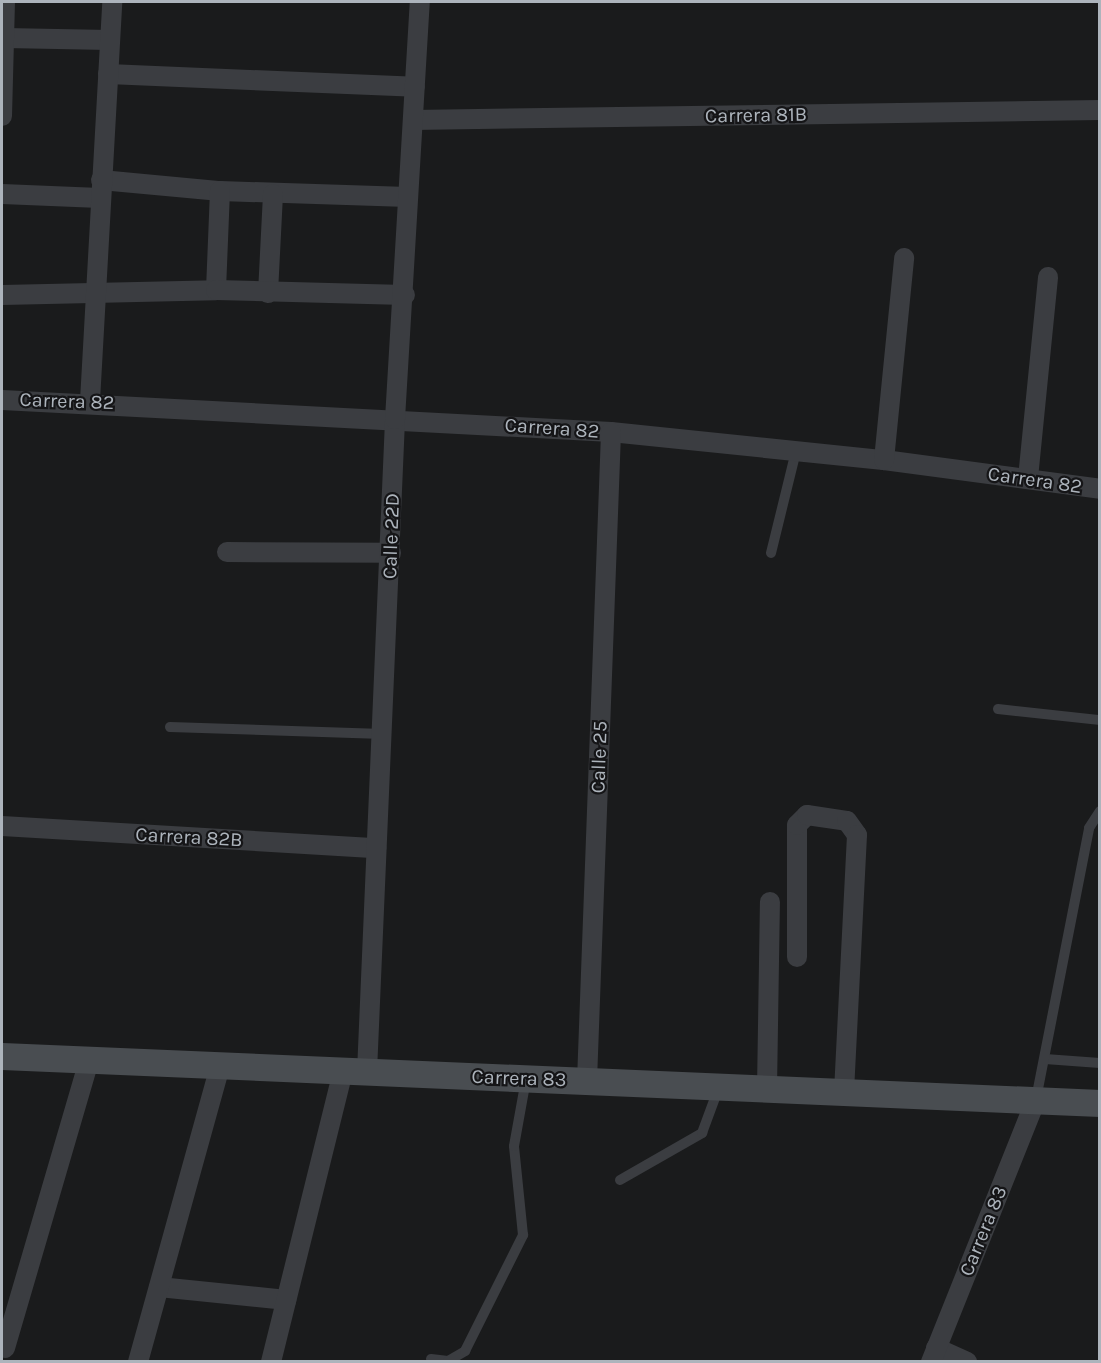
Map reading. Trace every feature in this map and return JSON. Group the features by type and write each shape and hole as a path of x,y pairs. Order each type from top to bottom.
{"street":[{"path":"2,116 6,2"},
{"path":"90,401 112,2"},
{"name":"Calle 22D","path":"271,1362 286,1300 355,1071 376,848 383,734 395,419 405,295 408,197 420,2"},
{"path":"5,38 110,40"},
{"path":"108,74 415,87"},
{"name":"Carrera 81B","path":"413,120 1100,110"},
{"path":"2,194 101,189 408,197"},
{"path":"216,290 220,191"},
{"path":"268,293 273,194"},
{"path":"884,459 904,258"},
{"path":"1028,478 1048,277"},
{"path":"2,296 96,296 216,290 405,295"},
{"name":"Carrera 82","path":"2,400 90,401 611,432 884,459 1100,489"},
{"name":"Calle 25","path":"587,1081 611,432"},
{"path":"227,552 391,553"},
{"path":"797,957 797,825 807,814 847,821 857,835 844,1092"},
{"name":"Carrera 82B","path":"2,826 376,848"},
{"path":"767,1089 770,902"},
{"name":"Carrera 83","path":"2,1056 1100,1102"},
{"path":"5,1348 89,1060"},
{"path":"138,1362 220,1066"},
{"name":"Carrera 83","path":"934,1355 1036,1100"},
{"path":"159,1287 286,1300"},
{"path":"934,1355 968,1362"}],"lane":[{"path":"771,553 796,451"},
{"path":"998,709 1100,720"},
{"path":"170,726 383,734"},
{"path":"1036,1100 1089,828 1100,811"},
{"path":"1045,1059 1100,1063"},
{"path":"431,1359 448,1361 465,1351 523,1234 514,1146 526,1079"},
{"path":"620,1180 702,1133 719,1087"}]}
